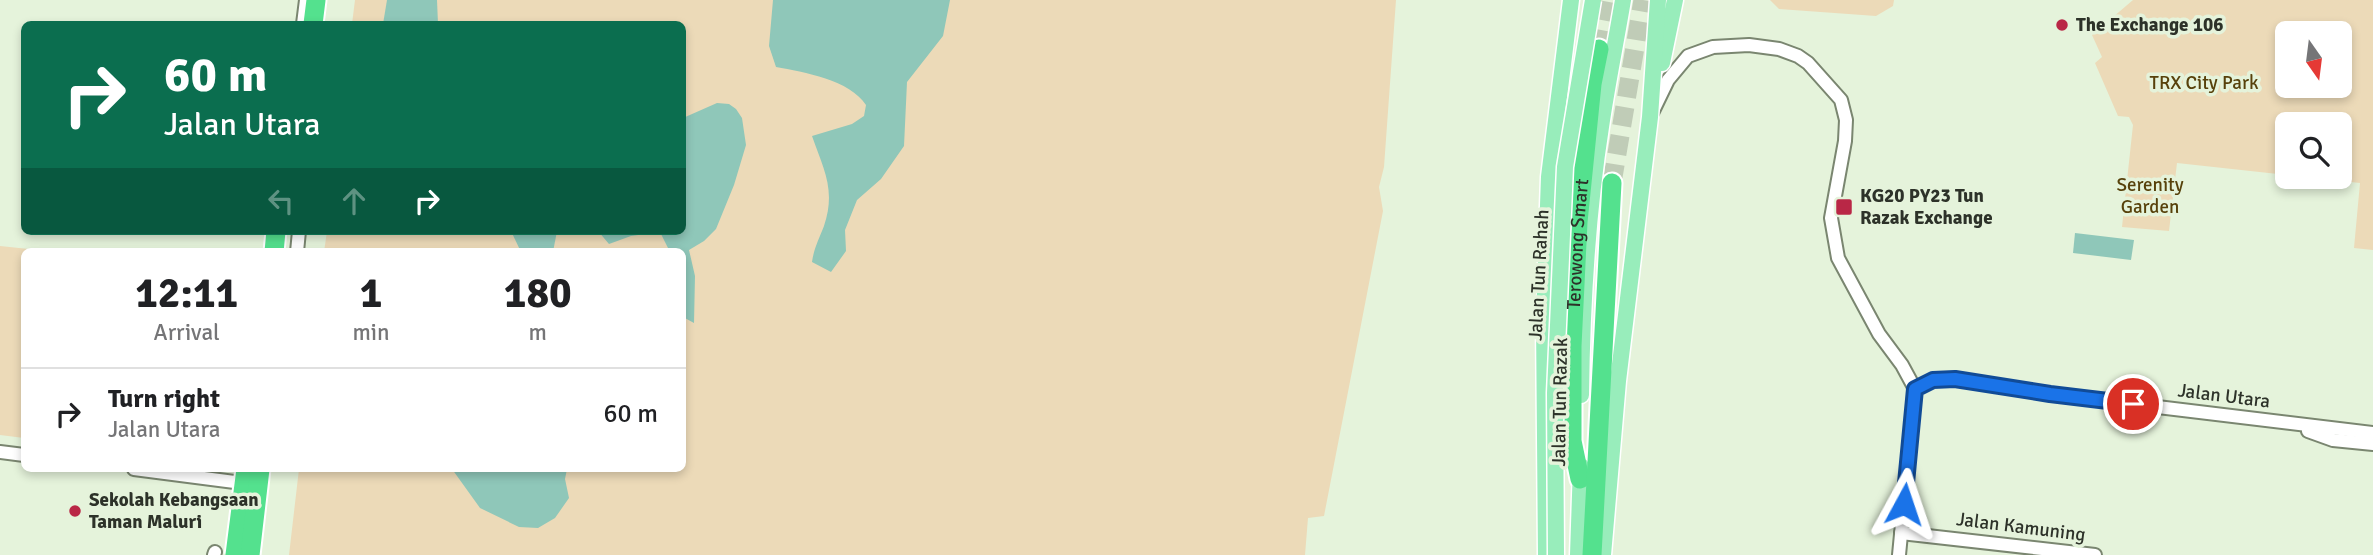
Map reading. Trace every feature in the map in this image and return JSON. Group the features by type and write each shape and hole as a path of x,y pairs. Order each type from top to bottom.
{"highway":[{"path":"303,21 305,0"},
{"path":"313,21 316,0"},
{"name":"Terowong Smart","path":"1580,478 1572,441 1572,346 1578,222 1592,84 1599,49"},
{"name":"Terowong Smart","path":"1592,555 1612,183"},
{"path":"235,555 256,477"},
{"path":"250,555 256,477"}],"main road":[{"path":"1563,555 1546,547 1544,319 1549,177 1572,0"},
{"name":"Jalan Tun Rahah","path":"1556,555 1555,393 1565,167 1593,0"},
{"name":"Jalan Tun Razak","path":"1578,555 1582,325 1587,247 1600,130 1623,0"},
{"path":"1603,555 1618,381 1650,117 1658,0"},
{"path":"1650,117 1675,0"}],"street":[{"path":"323,21 325,0"},
{"path":"1650,117 1668,80 1688,56 1713,47 1749,45 1779,49 1798,56 1808,62 1841,100 1846,120 1831,218 1838,258 1879,334 1902,365 1915,389 1899,555"},
{"name":"Jalan Utara","path":"1915,389 1933,380 1955,379 2050,394 2373,433"},
{"name":"Jalan Utara","path":"2281,422 2333,440 2373,444"},
{"path":"0,452 21,455"},
{"path":"180,472 256,477"},
{"path":"242,555 256,477"},
{"path":"256,477 256,555"},
{"name":"Jalan Kamuning","path":"1901,533 2095,555"}],"green space":[{"path":"355,0 1396,0 1384,167 1379,187 1383,211 1324,516 1308,518 1305,555 289,555 299,472 686,472 686,248 325,248 326,235 686,235 686,21 352,21"},
{"path":"1770,0 1894,0 1893,6 1876,16 1779,9"},
{"name":"TRX City Park","path":"2133,0 2373,0 2373,250 2354,248 2360,183 2352,182 2352,112 2275,112 2275,174 2177,163 2169,231 2122,227 2133,125 2129,117 2118,116 2095,63 2102,57 2092,35"},
{"path":"0,246 21,248 21,438 0,435"}],"water":[{"path":"387,0 437,0 438,21 384,21"},
{"path":"773,0 950,0 943,36 907,82 904,146 881,179 857,200 845,230 846,251 831,272 812,262 824,226 829,191 812,136 852,124 864,116 866,105 859,96 838,83 776,67 769,46"},
{"path":"717,103 729,104 742,118 746,145 734,185 716,229 704,241 689,250 695,276 694,323 686,319 686,248 668,248 662,235 686,235 686,117"},
{"path":"2075,233 2134,240 2131,260 2073,253"},
{"path":"513,235 556,235 554,248 519,248"},
{"path":"601,235 638,235 631,236 609,244"},
{"path":"454,472 566,472 569,498 555,518 538,528 519,527 480,508"}],"tunnel":[{"path":"1599,49 1608,0"},
{"path":"1612,183 1643,0"}],"place":[{"name":"The Exchange 106","path":"2062,25"},
{"name":"KG20 PY23 Tun Razak Exchange","path":"1844,207"},
{"name":"Sekolah Kebangsaan Taman Maluri","path":"75,511"}],"route":[{"path":"1904,504 1915,389 1933,380 1955,379 2133,404"}],"park label":[{"name":"Serenity Garden","path":"2150,196"}]}
